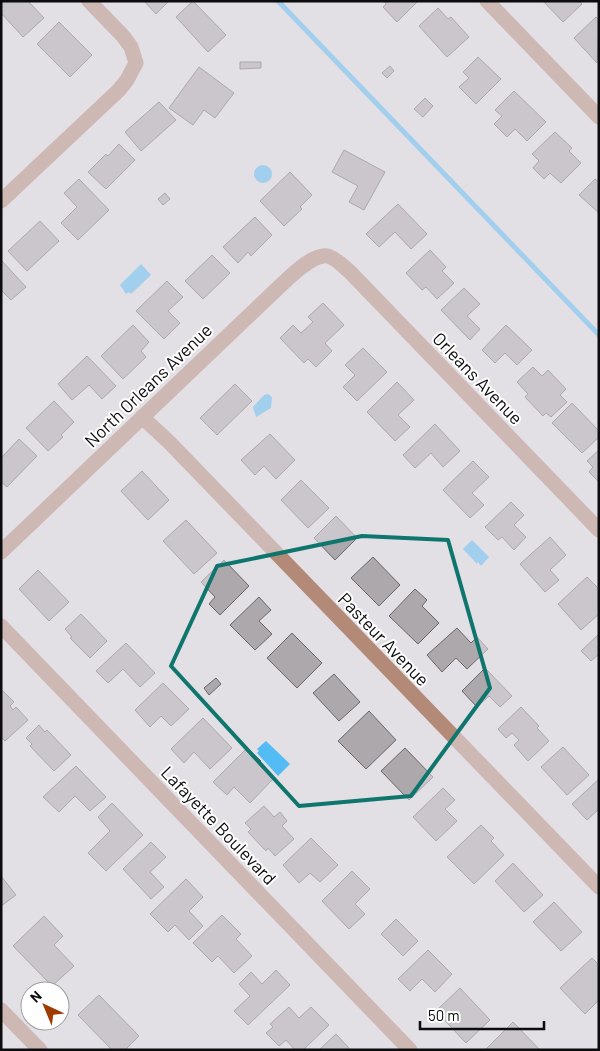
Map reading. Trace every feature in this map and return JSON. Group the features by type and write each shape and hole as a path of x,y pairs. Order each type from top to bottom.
{"street":[{"path":"1,201 119,90 136,64 131,47 123,36 89,1"},
{"path":"487,1 599,117"},
{"name":"North Orleans Avenue","path":"1,552 280,286 308,262 317,257 327,256"},
{"name":"Orleans Avenue","path":"327,256 335,259 350,272 599,530"},
{"name":"Pasteur Avenue","path":"142,417 174,447 599,887"},
{"name":"Lafayette Boulevard","path":"1,626 410,1050"},
{"path":"1,1010 40,1050"}],"highlighted area":[{"path":"362,536 448,540 490,688 411,796 299,806 171,666 217,566"}],"water":[{"path":"259,165 267,165 272,170 270,181 259,183 254,178 254,170"},
{"path":"141,264 151,275 131,294 129,292 126,294 120,285"},
{"path":"268,394 272,397 271,408 256,417 253,407 264,395"},
{"path":"472,540 489,557 481,566 463,549"},
{"path":"266,741 290,764 278,776 257,753 259,751 257,749"}],"building":[{"path":"4,1 28,1 44,18 23,37 1,13 1,4"},
{"path":"144,1 169,1 156,14"},
{"path":"193,1 226,35 208,52 176,17"},
{"path":"384,1 418,1 397,22 383,7 386,4"},
{"path":"543,1 579,1 582,4 563,22"},
{"path":"438,8 448,19 451,17 469,37 447,57 419,26"},
{"path":"596,17 599,20 597,63 574,38"},
{"path":"59,22 92,55 70,77 37,44"},
{"path":"478,57 501,79 476,104 459,87 469,78 463,72"},
{"path":"240,62 261,62 261,68 240,69"},
{"path":"390,66 394,71 387,78 382,73"},
{"path":"199,67 234,93 215,118 204,110 193,125 169,108"},
{"path":"514,91 546,122 527,141 515,129 507,137 494,124 502,116 495,110"},
{"path":"425,98 433,106 423,117 414,109"},
{"path":"159,102 176,120 141,151 125,132"},
{"path":"555,132 572,148 569,151 581,163 561,183 550,173 544,179 533,168 539,161 532,154"},
{"path":"119,144 135,160 106,189 88,172 106,154 108,156"},
{"path":"344,150 385,172 364,210 349,202 358,186 332,172"},
{"path":"290,172 312,195 300,207 302,209 284,226 260,201"},
{"path":"79,179 109,210 78,240 61,223 77,207 64,193"},
{"path":"595,179 599,182 599,213 579,195"},
{"path":"165,193 170,199 163,205 158,199"},
{"path":"398,204 427,234 411,249 395,232 379,247 366,234"},
{"path":"255,217 272,235 251,256 248,252 238,263 223,247"},
{"path":"40,221 59,241 27,271 8,251"},
{"path":"430,250 446,267 442,271 454,283 437,299 426,287 422,290 406,273"},
{"path":"212,255 230,273 203,299 185,281"},
{"path":"1,260 26,287 11,300 1,290"},
{"path":"167,281 183,297 168,311 180,323 164,339 136,311"},
{"path":"464,288 480,304 467,316 480,329 470,340 441,310"},
{"path":"323,303 344,325 325,343 332,351 316,367 308,359 304,363 280,338 293,325 301,333 313,322 308,317"},
{"path":"133,325 149,342 141,351 146,357 123,379 101,356"},
{"path":"506,325 532,350 517,365 505,353 495,363 482,350"},
{"path":"363,348 387,372 357,401 343,387 355,375 345,365"},
{"path":"87,356 116,386 102,399 89,385 72,400 58,384"},
{"path":"533,367 542,376 548,370 566,389 560,395 567,402 551,417 546,413 543,416 525,397 528,394 517,382"},
{"path":"397,382 414,400 398,415 410,427 395,441 367,412"},
{"path":"235,384 252,401 217,435 200,418"},
{"path":"54,401 74,422 61,435 63,437 48,451 26,428"},
{"path":"572,403 599,431 599,437 582,453 552,423"},
{"path":"435,424 460,451 443,467 431,453 415,468 403,455"},
{"path":"270,434 295,460 276,479 264,466 255,475 241,460"},
{"path":"19,439 37,456 7,487 1,482 1,458"},
{"path":"599,450 599,482 589,472 593,467 587,461"},
{"path":"473,461 489,477 472,493 484,505 470,518 443,490"},
{"path":"142,471 169,500 148,520 121,491"},
{"path":"301,480 329,508 308,528 281,500"},
{"path":"511,502 524,515 514,525 526,537 514,550 502,537 498,540 485,527"},
{"path":"336,516 357,538 335,560 314,538"},
{"path":"186,520 217,553 194,574 163,541"},
{"path":"550,537 566,555 550,570 559,580 545,592 520,564"},
{"path":"373,557 400,585 379,606 351,578"},
{"path":"224,560 249,586 220,615 209,604 215,597 201,582"},
{"path":"38,570 69,602 49,621 19,589"},
{"path":"587,577 599,589 599,614 581,630 558,604"},
{"path":"415,589 427,600 422,606 439,623 418,644 389,616"},
{"path":"259,597 271,610 259,621 272,634 255,650 230,625"},
{"path":"81,614 107,641 90,658 70,638 72,637 65,629"},
{"path":"457,628 471,643 477,637 488,649 467,669 456,658 442,672 427,655"},
{"path":"292,633 322,663 297,688 267,658"},
{"path":"599,634 599,654 591,661 581,651"},
{"path":"126,643 155,673 140,687 123,669 108,683 96,671"},
{"path":"485,668 512,696 500,707 489,696 477,707 462,691"},
{"path":"334,674 360,702 339,721 313,693"},
{"path":"216,678 221,684 209,695 204,688"},
{"path":"163,683 189,709 171,726 161,716 150,727 135,710"},
{"path":"1,689 14,702 10,706 13,710 16,707 28,720 5,741 1,737"},
{"path":"521,707 539,726 537,728 549,741 528,761 514,745 519,740 512,733 506,738 498,729"},
{"path":"369,711 396,740 366,769 338,741"},
{"path":"203,718 232,748 210,769 194,752 184,763 171,749"},
{"path":"39,725 45,732 47,730 71,755 54,771 30,746 32,744 26,738"},
{"path":"563,747 589,775 567,795 541,767"},
{"path":"247,748 261,761 258,764 273,779 250,803 234,787 227,795 213,782"},
{"path":"405,748 433,777 409,800 381,771"},
{"path":"76,766 106,797 90,811 75,796 59,812 43,797"},
{"path":"599,779 599,809 587,820 572,804"},
{"path":"443,788 455,800 445,809 457,821 436,841 413,817"},
{"path":"112,803 143,835 106,871 88,853 110,831 98,817"},
{"path":"264,806 274,817 280,812 287,821 282,826 294,839 275,856 268,848 266,851 248,832 251,829 245,823"},
{"path":"481,825 494,838 491,841 504,855 474,884 447,857"},
{"path":"311,838 338,865 320,882 310,873 299,883 283,865"},
{"path":"151,842 166,857 150,872 164,887 151,899 123,869"},
{"path":"513,863 543,895 524,912 495,881"},
{"path":"352,871 370,889 355,904 365,914 349,929 322,901"},
{"path":"1,876 16,895 1,906"},
{"path":"186,879 203,897 189,911 203,926 189,940 175,925 168,932 150,914"},
{"path":"554,902 582,932 561,951 533,922"},
{"path":"222,915 241,934 236,939 252,956 234,973 218,956 212,962 193,943"},
{"path":"44,916 63,936 54,945 74,966 58,981 47,981 13,946"},
{"path":"396,919 418,941 403,956 381,934"},
{"path":"428,950 452,974 435,992 422,979 410,991 398,979"},
{"path":"592,958 599,965 599,1000 585,1014 560,988"},
{"path":"276,970 290,985 248,1025 234,1011 250,996 239,984 251,972 262,984"},
{"path":"460,988 490,1020 466,1043 436,1011"},
{"path":"99,995 139,1036 125,1050 112,1050 78,1015"},
{"path":"289,1007 299,1018 311,1007 329,1025 303,1050 295,1050 286,1040 279,1046 266,1033 273,1027 270,1024"},
{"path":"513,1022 540,1050 485,1050"},
{"path":"336,1034 349,1048 348,1050 319,1050"}],"waterway":[{"path":"278,1 599,335"}]}
